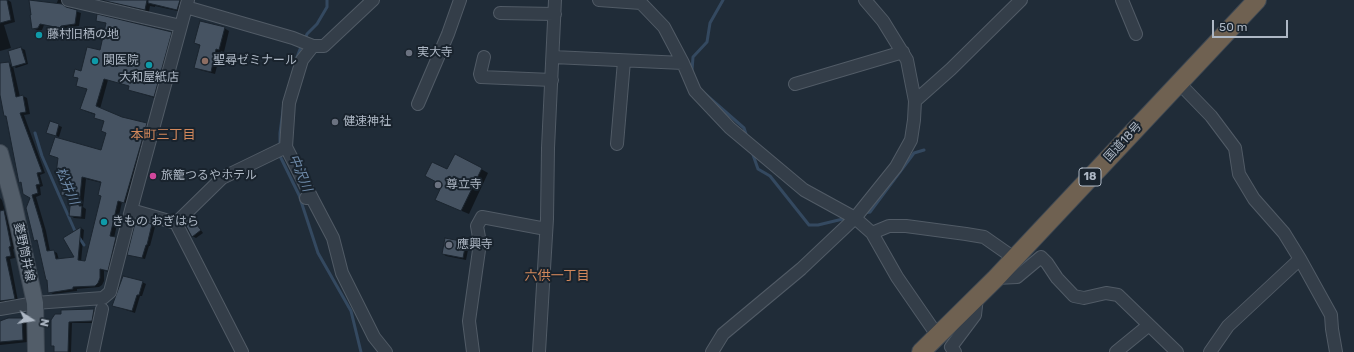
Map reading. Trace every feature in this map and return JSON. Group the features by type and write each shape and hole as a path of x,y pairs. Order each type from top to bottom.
{"highway":[{"name":"国道18号","path":"921,352 996,278 1257,0"}],"main road":[{"name":"菱野筒井線","path":"1,158 13,201 35,302 36,352"}],"street":[{"path":"68,0 93,2 181,26"},
{"path":"0,310 35,302 103,298 110,292 187,3 310,44 324,46 373,0"},
{"path":"418,104 448,34 460,0"},
{"path":"539,352 546,228 555,0"},
{"path":"599,0 641,2 664,27 683,63 695,91 730,128 804,190 854,218 872,233 897,277 937,335"},
{"path":"712,352 723,334 801,269 854,218 896,168 910,140 914,120 915,101 907,60 883,21 866,0"},
{"path":"915,101 951,69 1021,0"},
{"path":"1122,0 1136,34"},
{"path":"500,13 555,14"},
{"path":"310,44 302,60 289,103 285,147 309,198 333,238 342,273 347,284 374,337 386,352"},
{"path":"795,84 903,52"},
{"path":"484,57 480,74 481,77 552,80"},
{"path":"553,57 683,63"},
{"path":"617,144 624,61"},
{"path":"1178,83 1211,116 1235,148 1239,174 1254,199 1284,233 1331,315 1336,352"},
{"path":"176,223 222,178 285,147"},
{"path":"131,210 176,223 242,352"},
{"path":"473,352 470,321 480,243 477,226 482,217 546,228"},
{"path":"872,233 889,226 906,226 984,237 1014,258"},
{"path":"996,278 1016,277 1040,257 1047,263 1057,278 1074,296 1084,298 1106,293 1118,295 1177,352"},
{"path":"1210,352 1228,326 1300,259"},
{"path":"955,352 951,347 975,315 977,296"},
{"path":"93,352 102,309"},
{"path":"1116,352 1149,325"}],"building":[{"path":"0,0 7,0 11,20 0,23"},
{"path":"29,0 62,4 66,7 77,10 75,24 61,26 60,28 40,24 38,28 32,29"},
{"path":"101,0 147,0 145,10"},
{"path":"148,0 180,0 177,10 148,3"},
{"path":"97,14 172,32 154,97 128,90 129,86 104,79 96,106 122,117 147,123 124,203 118,201 110,236 116,237 108,271 100,269 100,278 95,286 73,287 73,289 48,293 47,280 37,240 34,241 26,208 30,198 23,194 21,182 19,183 6,116 4,116 0,95 0,63 9,62 16,97 23,95 26,112 20,113 42,172 37,173 40,184 36,185 38,193 32,195 47,251 54,250 56,259 74,257 63,238 81,227 78,260 85,261 101,196 98,195 101,182 82,177 79,206 82,206 81,217 69,216 71,197 61,195 62,184 60,183 60,174 56,174 58,158 49,155 55,137 101,150 106,133 101,131 104,121 94,118 95,114 80,109 87,89 76,86 78,78 73,77 75,69 81,71 87,47 100,50 106,23 96,21"},
{"path":"200,21 225,27 219,50 216,49 211,72 194,68 200,45 194,43"},
{"path":"21,47 26,63 12,67 8,51"},
{"path":"50,121 59,124 56,136 46,133"},
{"path":"455,154 482,168 461,211 435,200 442,185 425,176 432,162 447,169"},
{"path":"4,210 11,246 9,247 11,256 6,257 15,299 0,301 0,211"},
{"path":"136,219 152,224 142,258 127,255"},
{"path":"192,219 201,230 192,237 185,224"},
{"path":"445,238 466,242 463,258 442,254"},
{"path":"123,276 143,281 132,311 112,306"},
{"path":"94,309 92,321 69,322 68,352 54,352 54,346 51,346 51,320 55,314 61,314 61,310"},
{"path":"8,318 22,318 23,340 0,342 0,321"}],"waterway":[{"name":"中沢川","path":"305,39 307,34 317,24 327,7 327,0"},
{"path":"692,71 693,57 707,42 710,23 723,0"},
{"name":"中沢川","path":"296,60 302,44"},
{"path":"704,93 744,128 747,137"},
{"name":"中沢川","path":"280,146 280,133 284,103"},
{"name":"松井川","path":"35,133 42,156 59,195 75,231 84,245"},
{"path":"864,213 870,212 914,153 924,150"},
{"path":"752,152 758,169 770,176 809,225 818,225 847,218"},
{"name":"中沢川","path":"280,153 280,156 299,195 318,253 351,311 361,352"}],"place":[{"name":"藤村旧栖の地","path":"39,35"},
{"name":"実大寺","path":"409,53"},
{"name":"関医院","path":"95,61"},
{"name":"聖尋ゼミナール","path":"205,61"},
{"name":"大和屋紙店","path":"149,65"},
{"name":"健速神社","path":"335,122"},
{"name":"旅籠つるやホテル","path":"153,176"},
{"name":"尊立寺","path":"438,185"},
{"name":"きもの おぎはら","path":"104,222"},
{"name":"應興寺","path":"449,245"}],"district":[{"name":"本町三丁目","path":"163,135"},
{"name":"六供一丁目","path":"557,276"}]}
